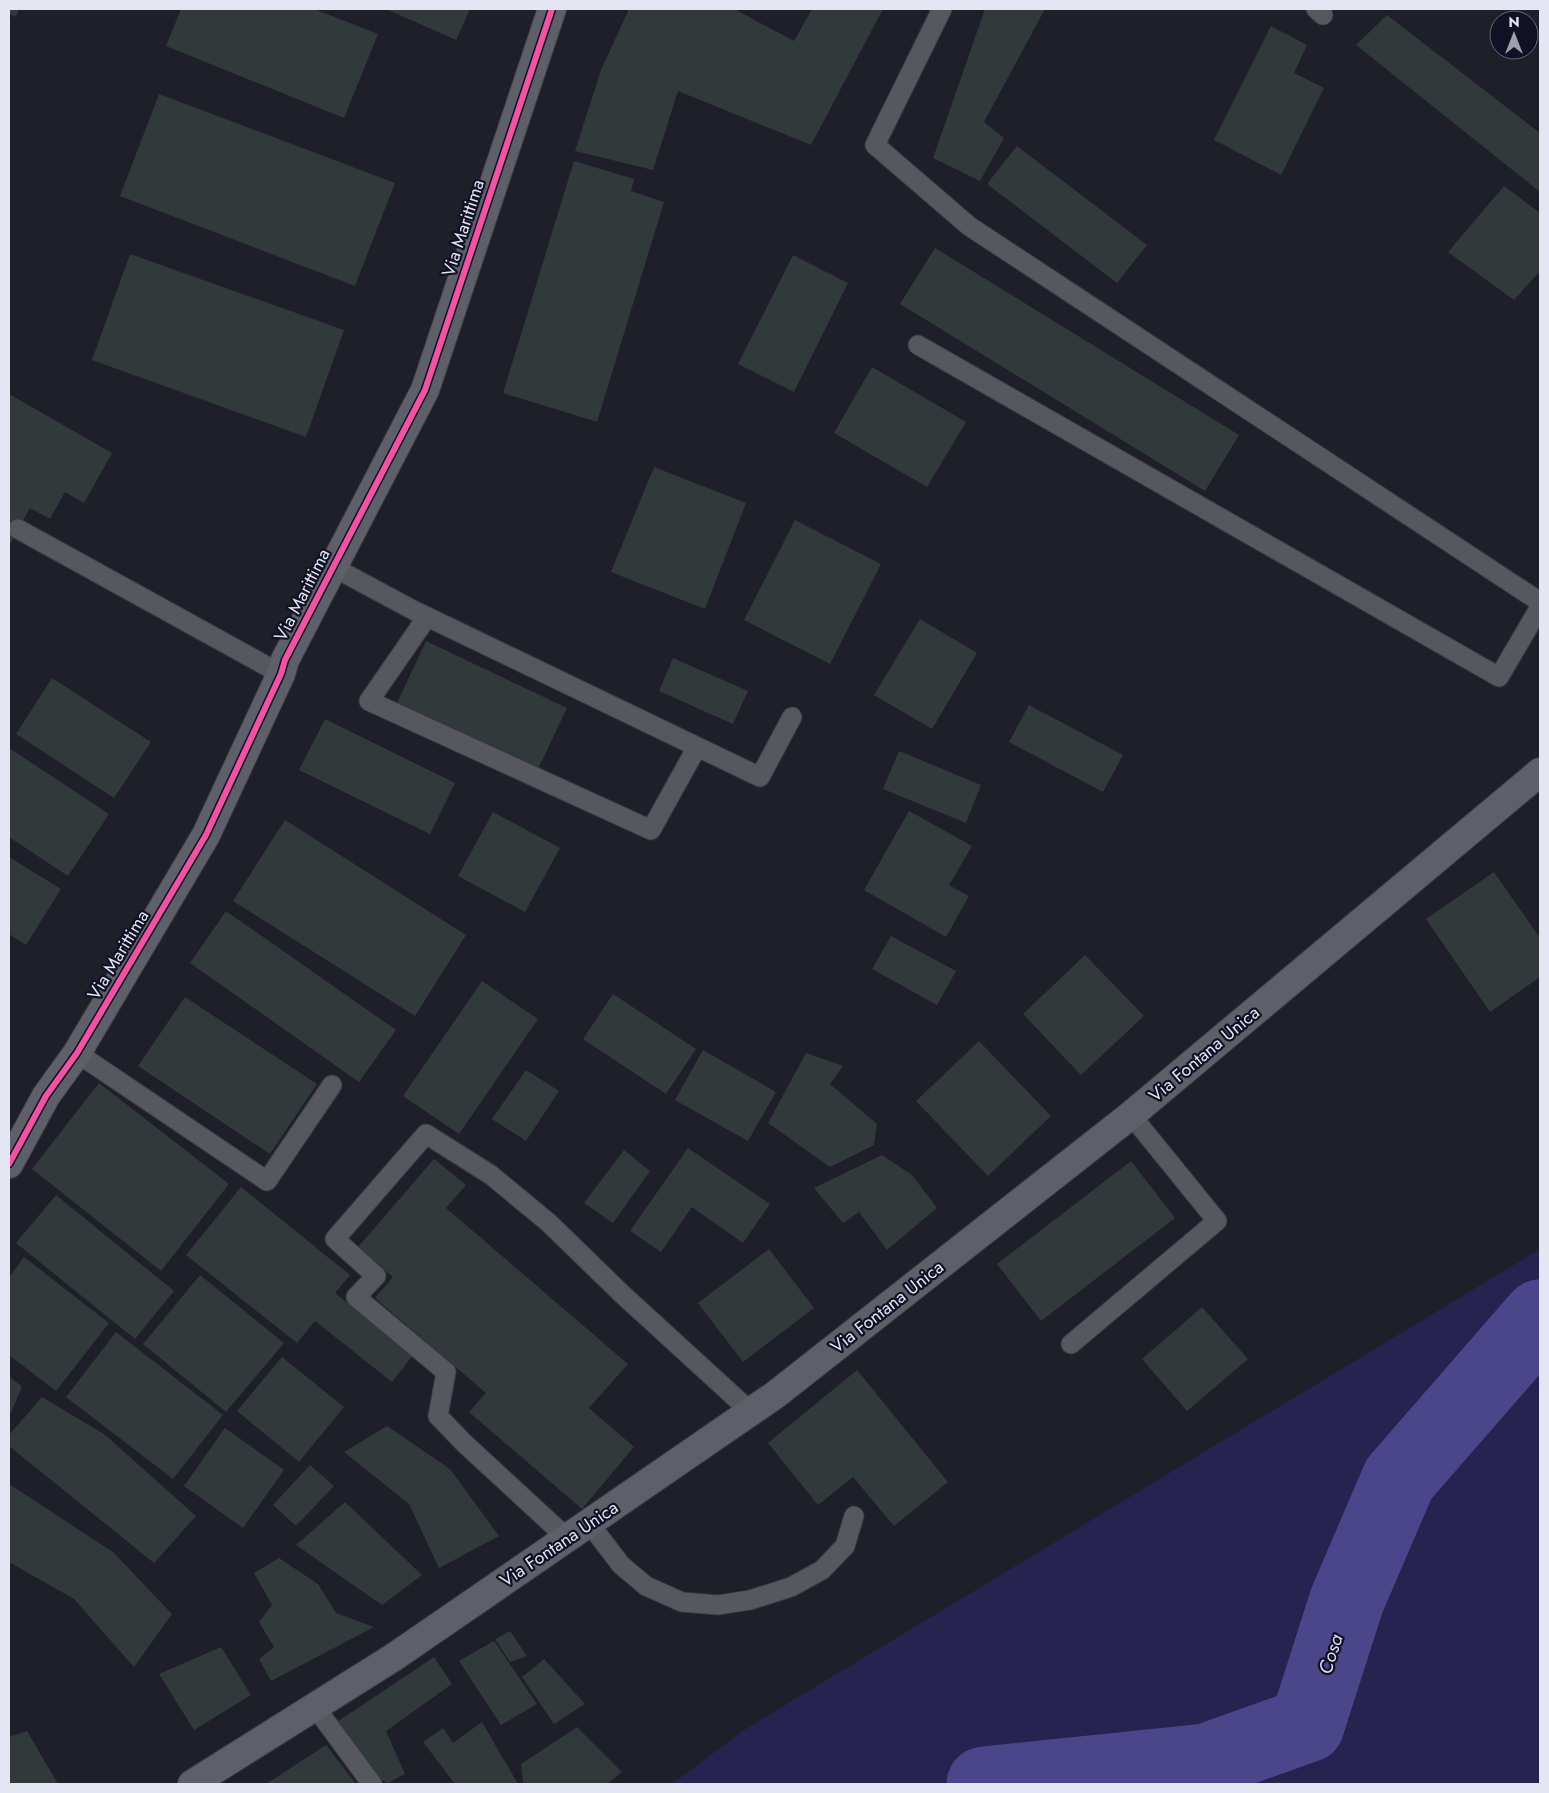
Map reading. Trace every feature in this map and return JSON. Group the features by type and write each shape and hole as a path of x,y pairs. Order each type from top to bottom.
{"main road":[{"name":"Via Marittima","path":"9,1164 46,1096 77,1053 206,835 281,674 285,660 425,390 552,9"},
{"name":"Via Fontana Unica","path":"192,1784 394,1657 775,1396 1131,1115 1540,772"}],"lane":[{"path":"942,9 875,145 969,226 1540,602"},
{"path":"918,344 1499,677 1540,607"},
{"path":"18,529 281,674"},
{"path":"333,567 427,617 760,777 792,717"},
{"path":"427,617 369,701 651,830 697,747"},
{"path":"77,1053 267,1181 332,1085"},
{"path":"1071,1344 1216,1220 1131,1115"},
{"path":"567,1538 464,1443 438,1416 446,1372 356,1297 376,1276 335,1239 426,1134 490,1176 549,1223 622,1294 751,1412"},
{"path":"590,1523 621,1565 646,1586 682,1602 718,1605 750,1600 790,1587 822,1570 845,1546 854,1516"},
{"path":"315,1707 372,1784"}],"shaded area":[{"path":"1540,1249 1540,1784 672,1784 744,1730"}],"building":[{"path":"9,9 19,9 16,17 9,14"},
{"path":"181,9 314,9 378,34 344,118 166,46"},
{"path":"386,9 470,9 456,40"},
{"path":"629,9 734,9 794,41 812,9 883,9 811,145 678,91 653,170 575,151 601,70"},
{"path":"985,9 1045,9 984,122 1004,138 980,181 933,158"},
{"path":"1387,15 1540,133 1540,192 1356,45"},
{"path":"1271,26 1307,45 1294,73 1324,88 1281,175 1214,140"},
{"path":"159,94 395,183 355,286 120,196"},
{"path":"1017,146 1147,245 1117,283 987,184"},
{"path":"574,161 634,179 631,191 664,202 597,422 503,393"},
{"path":"1504,186 1540,213 1540,271 1514,300 1448,252"},
{"path":"935,248 1239,435 1205,491 900,304"},
{"path":"130,254 344,330 306,437 92,360"},
{"path":"793,255 848,283 794,392 738,364"},
{"path":"872,367 966,422 927,487 834,433"},
{"path":"9,394 112,453 84,503 65,492 50,519 30,508 9,546"},
{"path":"654,467 746,503 705,609 611,572"},
{"path":"795,520 881,564 830,664 744,620"},
{"path":"920,619 977,653 932,729 874,695"},
{"path":"426,641 567,708 538,769 397,703"},
{"path":"673,658 748,691 733,724 659,691"},
{"path":"52,678 151,742 114,798 16,734"},
{"path":"1029,705 1123,755 1103,792 1009,742"},
{"path":"325,719 455,783 430,834 299,770"},
{"path":"9,748 109,814 68,876 9,837"},
{"path":"899,751 981,785 966,823 883,789"},
{"path":"909,811 972,846 949,885 969,896 946,937 864,890"},
{"path":"493,812 560,848 525,912 458,876"},
{"path":"285,820 466,935 415,1016 233,901"},
{"path":"9,857 61,889 26,945 9,934"},
{"path":"1494,872 1540,938 1540,977 1490,1012 1426,919"},
{"path":"226,911 396,1030 359,1082 190,963"},
{"path":"891,936 956,971 937,1005 872,969"},
{"path":"1085,955 1144,1016 1081,1075 1023,1014"},
{"path":"482,981 538,1019 459,1134 403,1096"},
{"path":"613,994 696,1049 666,1094 583,1039"},
{"path":"185,997 317,1084 270,1154 138,1066"},
{"path":"979,1041 1051,1116 988,1176 916,1101"},
{"path":"703,1050 776,1092 748,1141 675,1100"},
{"path":"806,1053 843,1066 830,1084 877,1124 874,1145 830,1167 768,1123"},
{"path":"526,1070 559,1091 526,1141 492,1119"},
{"path":"99,1083 229,1184 161,1271 32,1169"},
{"path":"688,1148 770,1204 743,1243 692,1207 661,1252 630,1231"},
{"path":"624,1150 650,1171 613,1223 584,1203"},
{"path":"882,1155 912,1175 937,1208 887,1250 859,1212 843,1223 814,1188"},
{"path":"434,1159 466,1185 446,1208 628,1364 589,1408 634,1447 582,1509 469,1412 486,1393 375,1298 393,1277 358,1247"},
{"path":"1131,1161 1175,1218 1041,1321 997,1264"},
{"path":"241,1187 350,1275 335,1293 413,1355 392,1382 315,1321 297,1343 186,1255"},
{"path":"56,1195 174,1291 135,1339 16,1243"},
{"path":"769,1249 814,1308 743,1362 698,1303"},
{"path":"24,1257 109,1323 56,1391 9,1355 9,1277"},
{"path":"200,1275 284,1343 226,1412 143,1344"},
{"path":"1202,1307 1248,1359 1187,1411 1142,1359"},
{"path":"116,1332 223,1415 173,1479 66,1397"},
{"path":"282,1357 344,1407 299,1462 237,1411"},
{"path":"857,1370 948,1482 894,1526 853,1477 818,1505 768,1443"},
{"path":"9,1376 22,1387 9,1417"},
{"path":"42,1397 104,1434 196,1516 154,1563 9,1446 9,1435"},
{"path":"387,1426 450,1469 499,1536 439,1568 409,1504 344,1452"},
{"path":"225,1428 284,1470 243,1528 184,1486"},
{"path":"310,1465 334,1486 296,1526 273,1505"},
{"path":"9,1484 113,1552 172,1614 134,1667 74,1599 9,1562"},
{"path":"345,1502 422,1575 382,1605 296,1545"},
{"path":"279,1558 318,1584 336,1613 374,1627 271,1681 259,1659 274,1647 259,1622 272,1605 254,1573"},
{"path":"510,1631 527,1656 510,1662 495,1639"},
{"path":"494,1641 537,1704 501,1725 459,1661"},
{"path":"221,1647 251,1695 194,1730 159,1674"},
{"path":"434,1657 452,1684 386,1731 405,1774 388,1783 379,1779 337,1722"},
{"path":"544,1659 585,1704 554,1724 522,1677"},
{"path":"482,1722 518,1784 455,1784 423,1742 443,1728 453,1743"},
{"path":"577,1727 622,1772 607,1784 523,1784 521,1764"},
{"path":"27,1731 58,1784 9,1784 9,1737"},
{"path":"326,1745 356,1784 266,1784"}],"waterway":[{"name":"Cosa","path":"984,1784 1206,1761 1307,1725 1347,1600 1399,1479 1540,1317"}],"cycle path":[{"path":"9,1164 46,1096 77,1053 206,835 281,674 285,660 425,390 552,9"}]}
